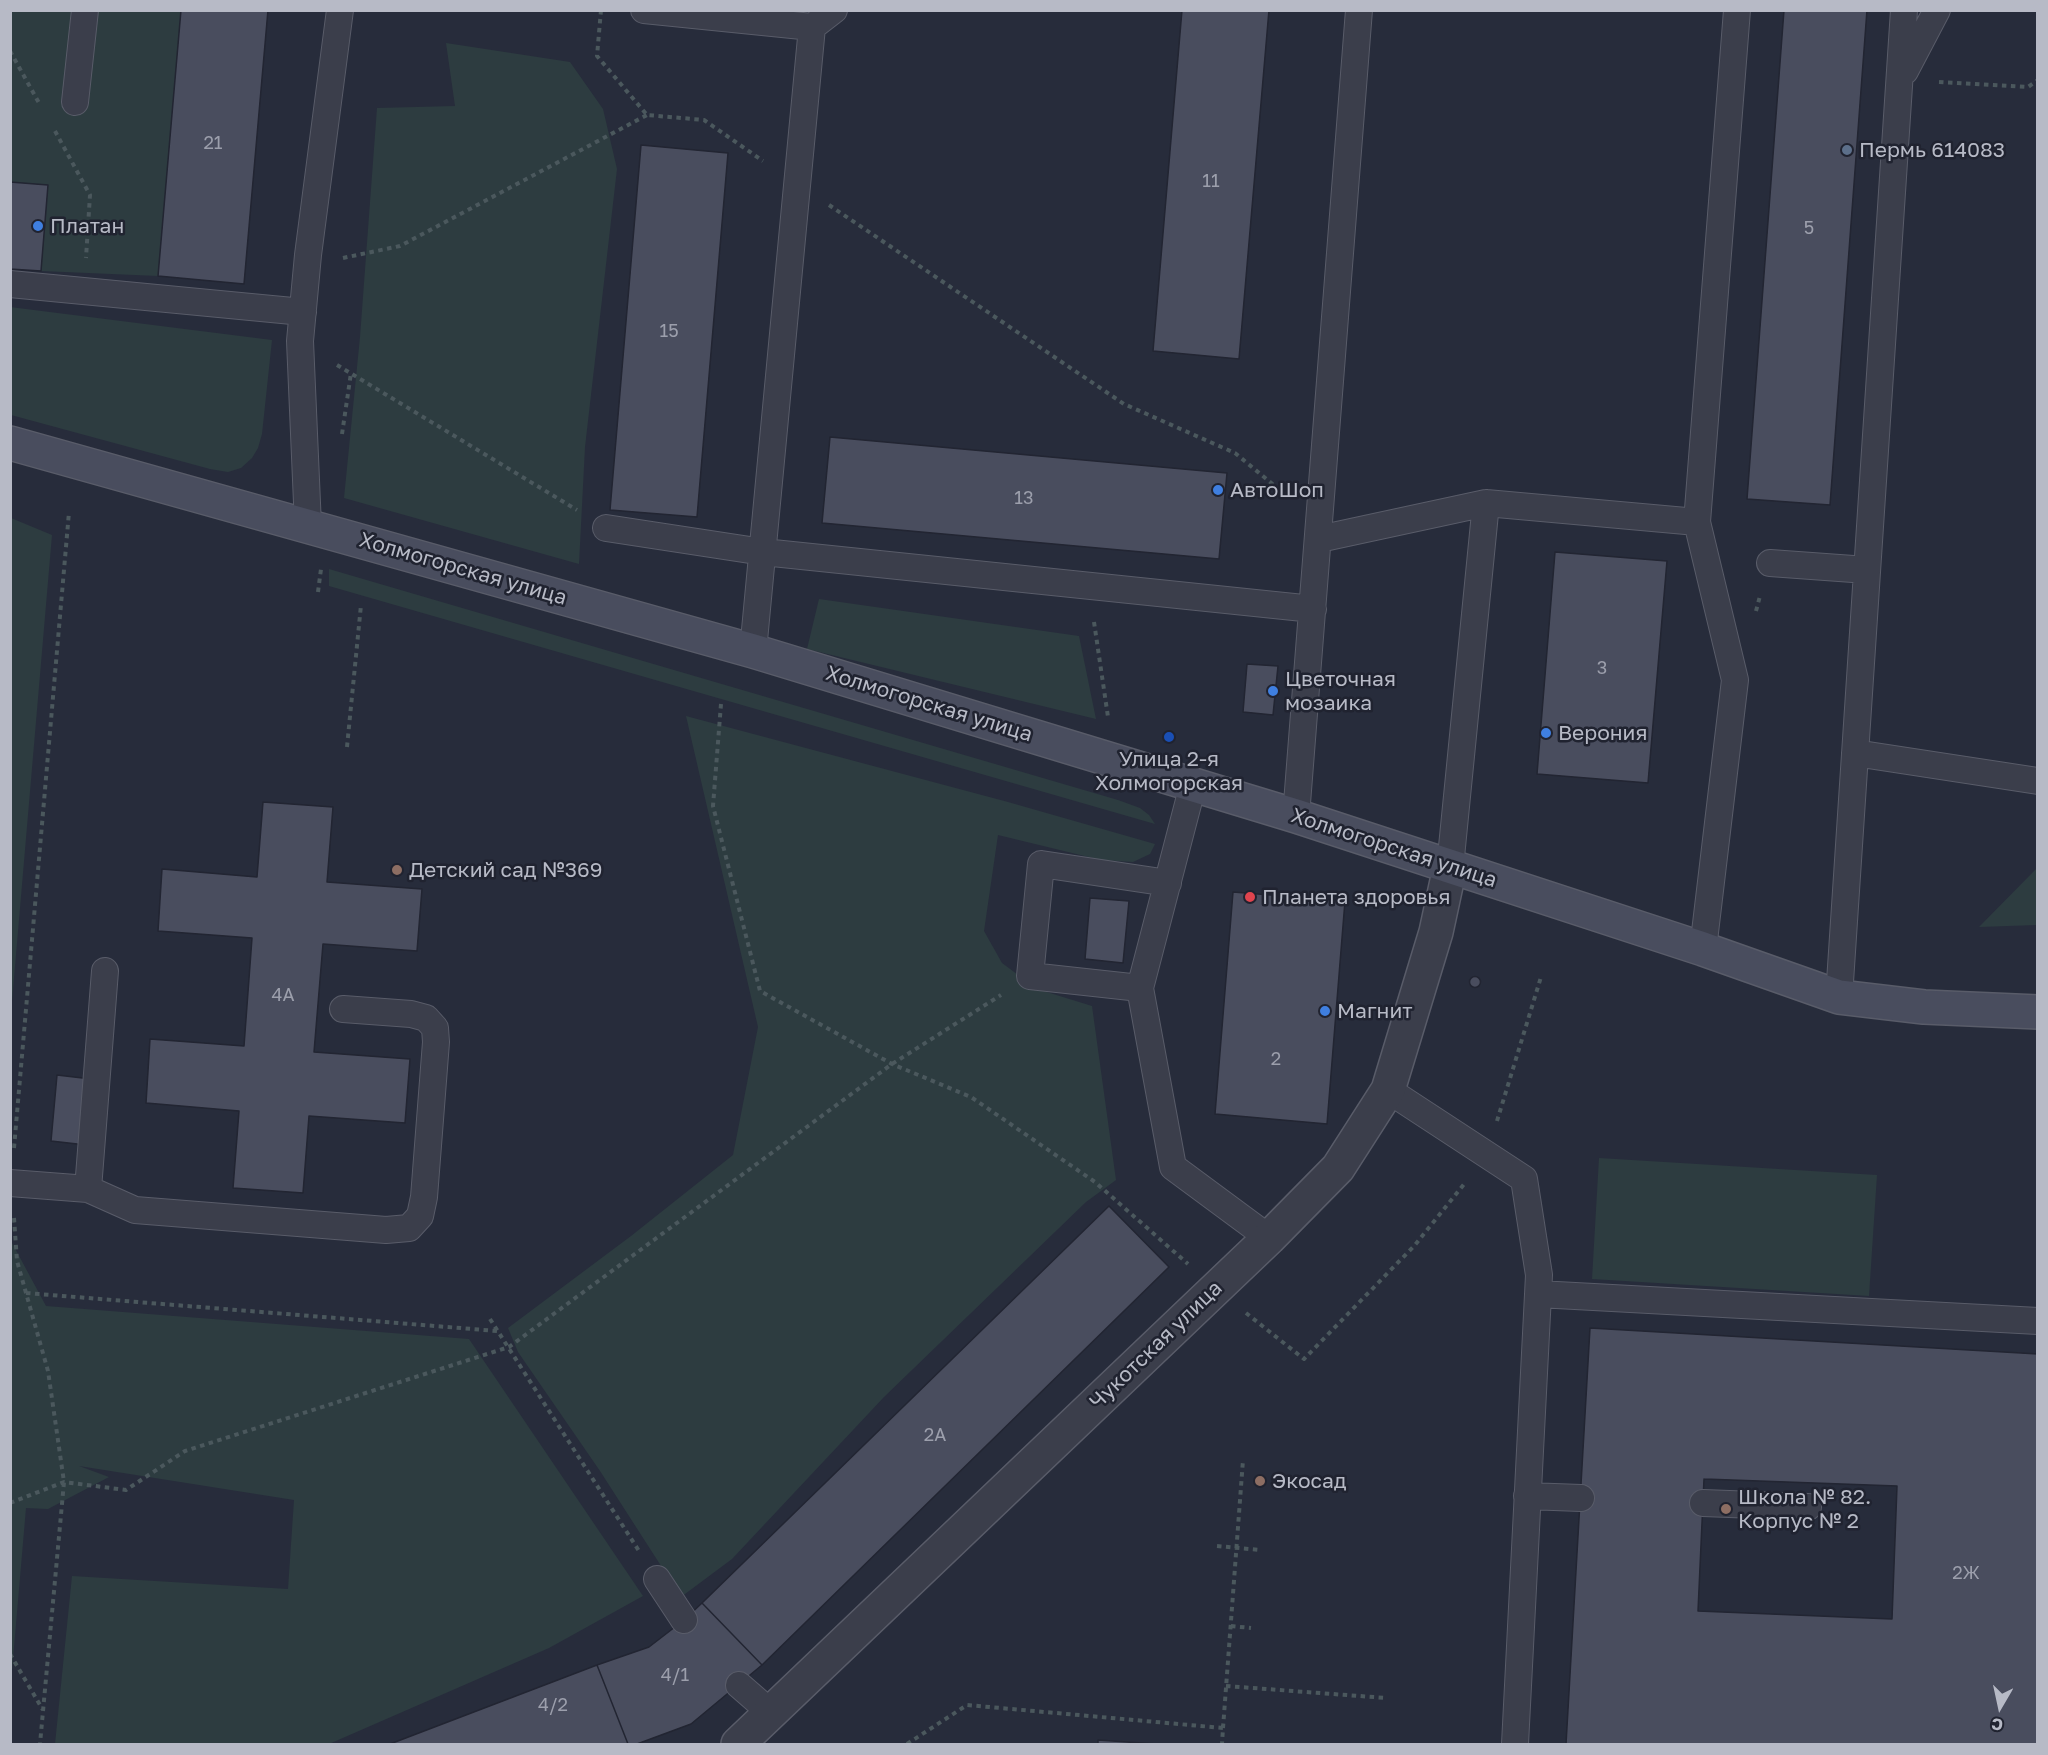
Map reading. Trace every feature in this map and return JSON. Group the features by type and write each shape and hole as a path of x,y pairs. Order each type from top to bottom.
{"main road":[{"name":"Холмогорская улица","path":"10,443 753,651 1296,816 1703,949 1839,997 1924,1007 2037,1012"}],"street":[{"name":"Чукотская улица","path":"738,1744 1269,1238 1338,1168 1388,1090 1436,932 1450,867"}],"lane":[{"path":"75,102 85,10"},
{"path":"308,526 300,341 308,255 340,10"},
{"path":"644,10 812,27 834,10"},
{"path":"1296,816 1359,10"},
{"path":"1703,949 1735,680 1697,522 1737,10"},
{"path":"1839,997 1904,10"},
{"path":"1900,80 1937,10"},
{"path":"753,651 812,27"},
{"path":"10,284 303,312"},
{"path":"1319,538 1486,503 1697,522"},
{"path":"1450,867 1486,503"},
{"path":"606,528 763,552 1313,609"},
{"path":"1770,563 1867,570"},
{"path":"1855,753 2037,781"},
{"path":"1193,785 1140,988 1173,1167 1269,1238"},
{"path":"1140,988 1030,976 1041,864 1168,883"},
{"path":"88,1190 105,971"},
{"path":"11,1183 88,1190 135,1210 386,1230 409,1228 420,1216 424,1197 436,1042 435,1028 426,1018 411,1014 343,1009"},
{"path":"1388,1090 1524,1179 1539,1275 1515,1744"},
{"path":"1538,1294 2037,1321"},
{"path":"1527,1496 1581,1498"},
{"path":"1703,1503 1808,1507"},
{"path":"657,1579 684,1620"},
{"path":"739,1685 770,1712"}],"path":[{"path":"601,10 597,56 647,116"},
{"path":"10,51 45,113"},
{"path":"1900,80 2037,86"},
{"path":"2028,87 2037,80"},
{"path":"308,255 342,258 400,246 647,116 704,120 1124,404 1235,453 1295,503"},
{"path":"50,123 90,195 83,291"},
{"path":"300,341 606,528"},
{"path":"40,1744 64,1482 48,1371 17,1261 11,1183 69,512"},
{"path":"1088,585 1108,717"},
{"path":"347,747 361,605"},
{"path":"721,704 713,806 760,992 892,1064"},
{"path":"10,1503 64,1482 126,1490 185,1451 508,1347 892,1064 1030,976"},
{"path":"26,1293 497,1330"},
{"path":"490,1319 657,1579"},
{"path":"1222,1744 1243,1460"},
{"path":"1217,1546 1260,1550"},
{"path":"1231,1626 1251,1628"},
{"path":"10,1654 43,1711"},
{"path":"1226,1686 1386,1698"},
{"path":"907,1744 967,1705 1223,1728"}],"shaded area":[{"path":"10,11 181,11 158,276 41,271 48,185 11,182"},
{"path":"446,43 570,62 603,109 617,169 585,447 579,564 344,498 360,337 377,108 455,106"},
{"path":"10,307 272,340 262,434 258,448 252,458 241,468 228,472 11,415"},
{"path":"11,518 52,535 11,1013"},
{"path":"329,569 1118,800 1140,808 1155,824 329,586"},
{"path":"819,599 1079,636 1096,719 807,649"},
{"path":"686,716 1008,802 1155,844 1150,854 1133,862 1101,860 998,835 984,931 1002,963 1037,989 1092,1006 1116,1180 1086,1202 884,1397 732,1559 681,1597 600,1471 518,1352 508,1328 631,1236 733,1155 758,1027"},
{"path":"2037,868 2037,925 1979,927"},
{"path":"1599,1158 1877,1175 1869,1296 1592,1279"},
{"path":"11,1241 46,1306 469,1339 643,1596 549,1648 329,1744 55,1744 72,1576 288,1589 294,1500 79,1466 109,1477 48,1509 26,1508 11,1682"}],"building":[{"path":"181,10 268,10 244,284 158,276"},
{"path":"1182,10 1269,10 1239,359 1153,351"},
{"path":"1784,10 1867,10 1830,505 1747,499"},
{"path":"641,145 728,153 697,517 610,510"},
{"path":"10,182 48,185 41,271 10,269"},
{"path":"830,437 1227,473 1219,559 822,523"},
{"path":"1555,552 1667,561 1648,783 1537,774"},
{"path":"1247,664 1278,666 1273,715 1243,712"},
{"path":"263,802 333,807 327,882 422,889 417,951 323,944 314,1052 410,1059 405,1123 309,1116 303,1193 233,1188 239,1111 146,1103 150,1039 244,1046 252,938 158,931 162,869 257,877"},
{"path":"1233,892 1345,901 1327,1124 1215,1114"},
{"path":"1090,898 1129,901 1123,963 1085,959"},
{"path":"1475,976 1481,982 1475,988 1469,982"},
{"path":"57,1075 91,1079 86,1145 51,1141"},
{"path":"1109,1206 1169,1267 762,1665 702,1603"},
{"path":"1590,1328 2038,1354 2038,1744 1566,1744","holes":["1704,1479 1897,1486 1892,1619 1698,1611"]},
{"path":"702,1603 762,1665 691,1724 637,1744 628,1744 597,1665 649,1647"},
{"path":"597,1665 628,1744 390,1744"},
{"path":"1098,1740 1156,1744 1098,1744"}],"place":[{"name":"Пермь 614083","path":"1847,150"},
{"name":"Платан","path":"38,226"},
{"name":"АвтоШоп","path":"1218,490"},
{"name":"Цветочная мозаика","path":"1273,691"},
{"name":"Верония","path":"1546,733"},
{"name":"Улица 2-я Холмогорская","path":"1169,737"},
{"name":"Детский сад №369","path":"397,870"},
{"name":"Планета здоровья","path":"1250,897"},
{"name":"Магнит","path":"1325,1011"},
{"name":"Экосад","path":"1260,1481"},
{"name":"Школа № 82. Корпус № 2","path":"1726,1509"}]}
